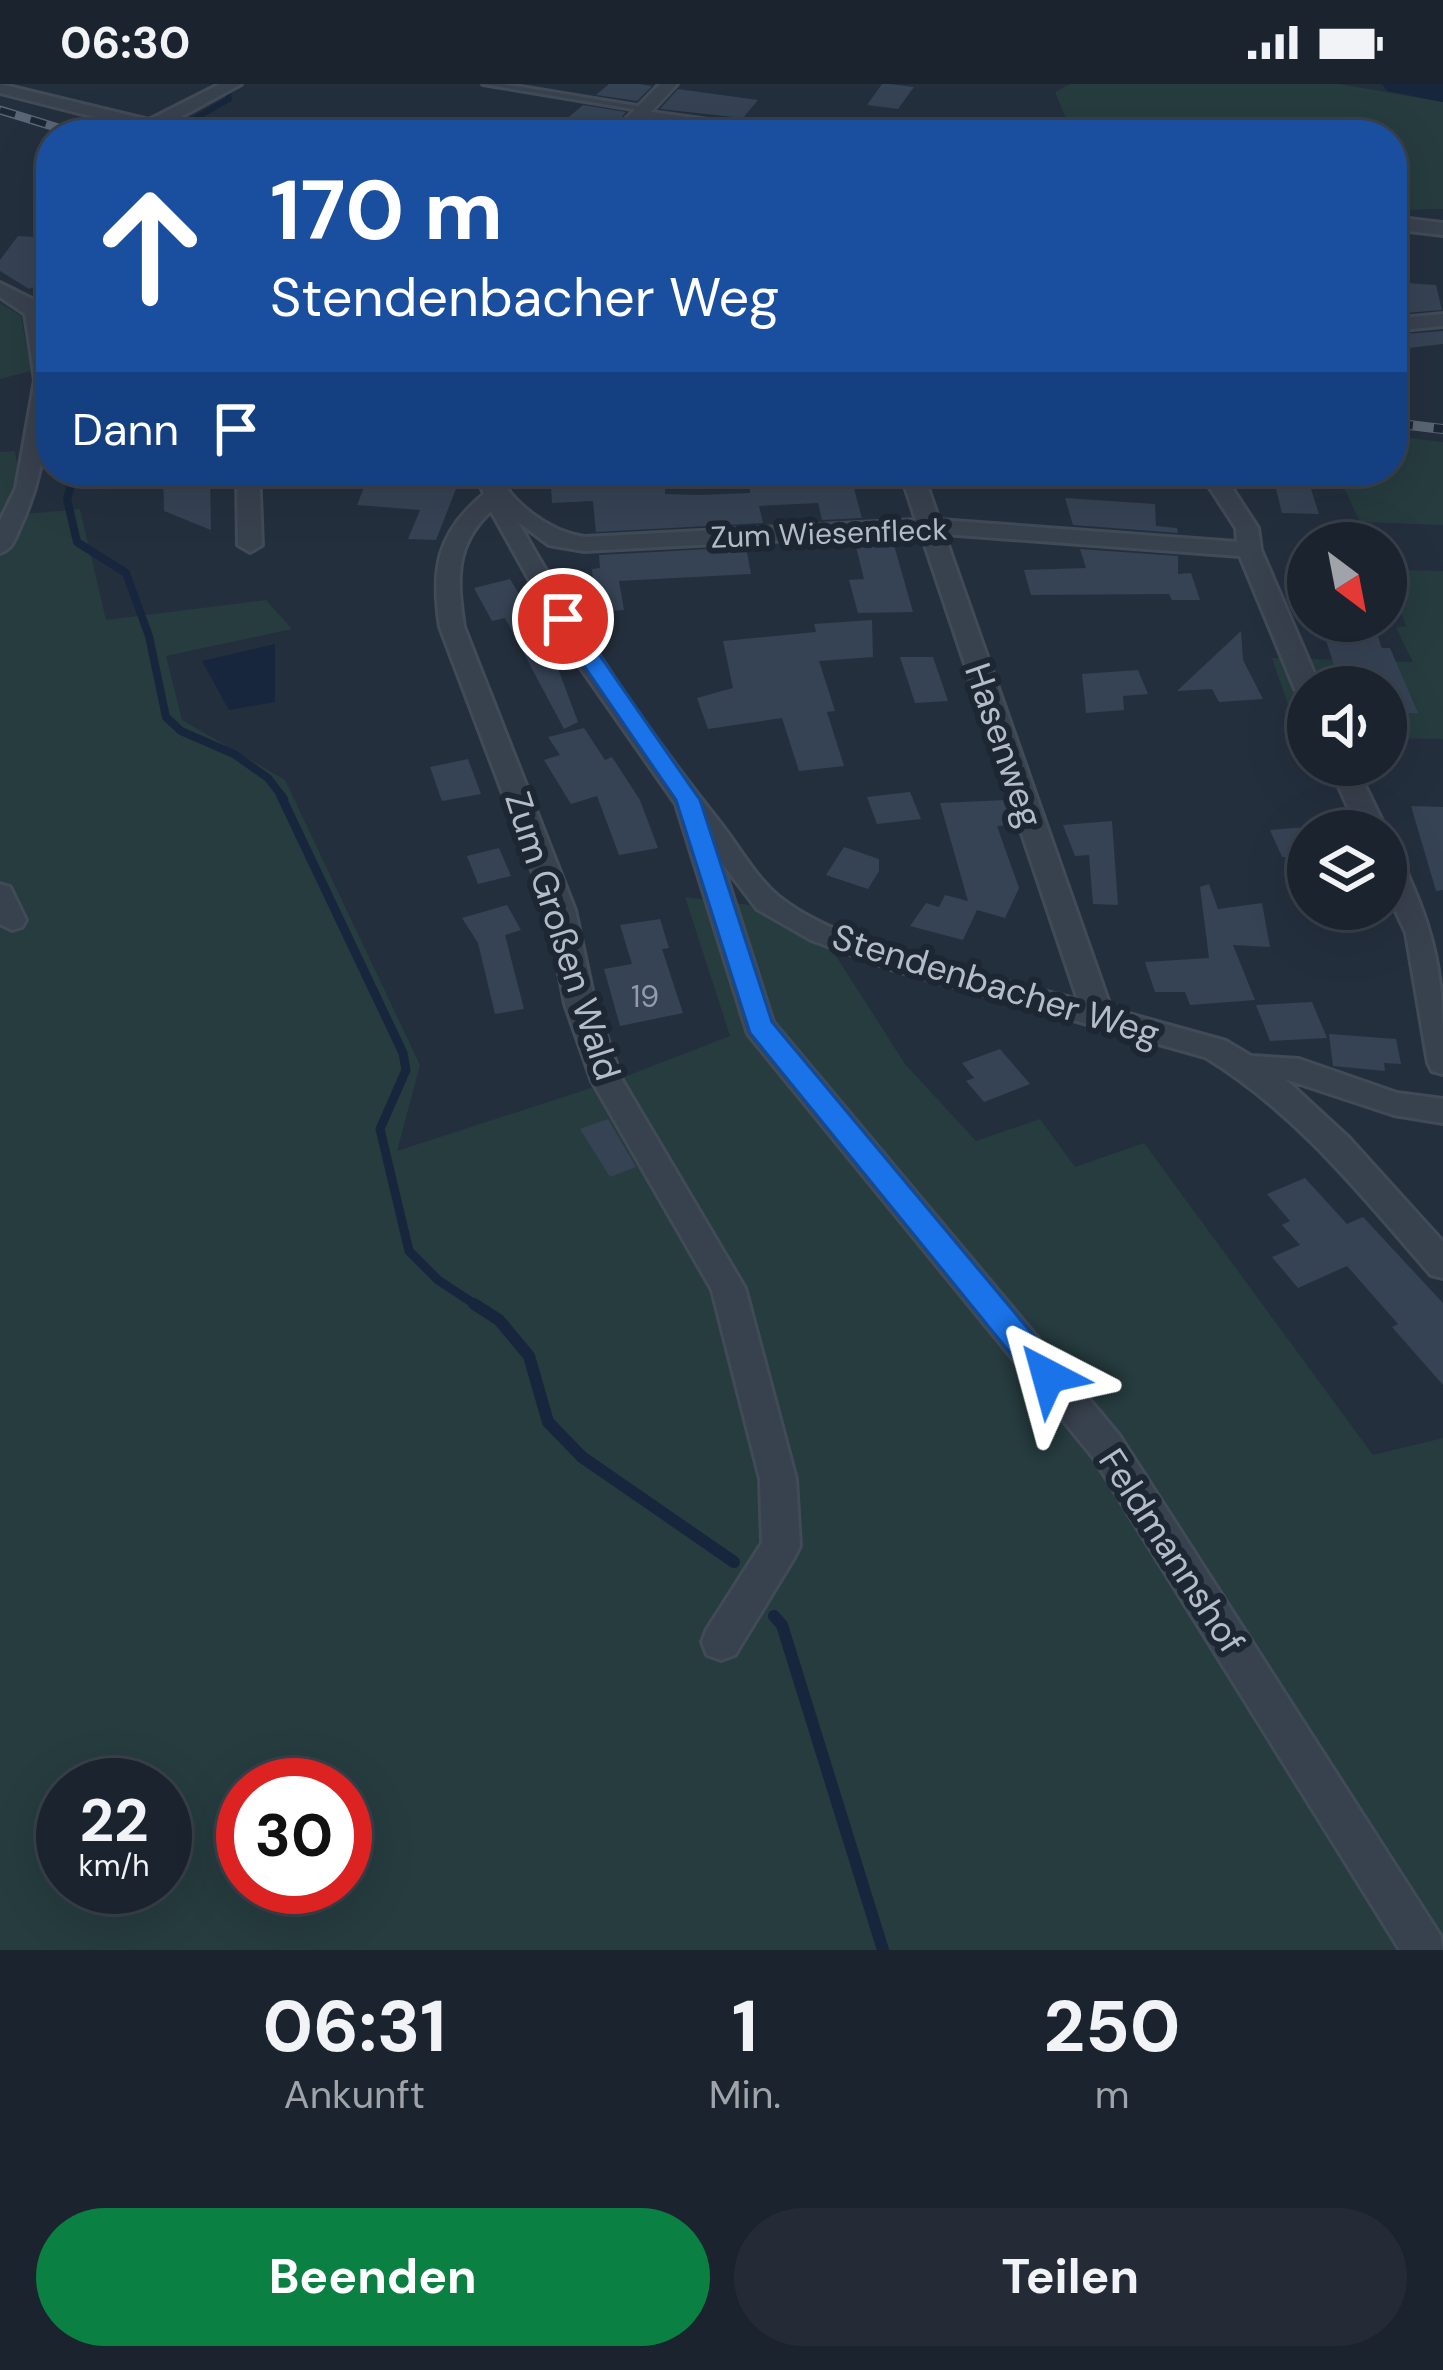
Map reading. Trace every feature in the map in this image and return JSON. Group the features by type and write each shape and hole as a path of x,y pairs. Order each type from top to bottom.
{"street":[{"path":"161,120 233,84"},
{"path":"634,120 669,84"},
{"path":"0,88 131,120"},
{"path":"642,111 688,120"},
{"path":"1407,225 1443,229"},
{"path":"0,290 36,318"},
{"path":"1407,324 1443,320"},
{"path":"0,545 27,488 36,441"},
{"path":"248,486 250,545"},
{"name":"Zum Großen Wald","path":"489,486 459,524 445,586 452,627 561,910 580,1004 607,1081 728,1288 778,1479 781,1546 721,1642"},
{"name":"Stendenbacher Weg","path":"493,486 581,651 767,902 821,933 901,962 1215,1049 1249,1067 1285,1092 1443,1264"},
{"name":"Zum Wiesenfleck","path":"494,486 557,540 584,544 928,526 1249,550"},
{"name":"Hasenweg","path":"916,486 1100,1018"},
{"path":"1219,486 1246,528 1249,550 1298,666"},
{"name":"Feldmannshof","path":"688,800 760,1026 1106,1446 1426,1950"},
{"path":"1407,905 1420,933 1443,1064"},
{"path":"1249,1067 1281,1063 1416,1109 1443,1111"}],"lane":[{"path":"487,84 642,111"}],"green space":[{"path":"1071,84 1339,84 1443,102 1443,209 1407,210 1407,120 1066,120 1055,92"},
{"path":"0,303 21,316 31,371 0,379"},
{"path":"1407,438 1443,442 1443,525 1360,522 1343,486 1407,486"},
{"path":"15,451 25,514 80,509 106,620 266,600 292,629 166,656 182,720 285,780 420,1065 397,1151 619,1079 730,1036 685,897 808,912 905,1064 976,1141 1040,1119 1075,1167 1144,1143 1373,1455 1443,1438 1443,1950 0,1950 0,452"},
{"path":"1407,570 1443,571 1443,739 1407,738 1407,666 1287,666 1287,702 1272,658 1413,662 1403,642 1407,642"}],"water":[{"path":"275,644 275,702 229,710 202,661"}],"building":[{"path":"609,84 652,86 637,101 596,95"},
{"path":"882,84 914,87 898,109 867,105"},
{"path":"678,89 758,100 743,118 660,109"},
{"path":"583,105 626,112 619,120 565,120"},
{"path":"18,236 36,237 36,289 0,271 0,260"},
{"path":"1407,283 1436,285 1442,310 1407,313"},
{"path":"1443,331 1443,344 1407,348 1407,334"},
{"path":"163,486 210,486 211,530 164,511"},
{"path":"365,486 457,486 436,540 408,539 420,510 357,505"},
{"path":"551,486 665,486 665,494 698,495 750,493 750,486 853,486 862,518 822,520 818,503 759,506 763,523 596,532 593,501 552,503"},
{"path":"1275,486 1310,486 1319,514 1282,513"},
{"path":"1065,498 1155,504 1156,526 1177,528 1178,533 1073,525"},
{"path":"894,545 913,612 858,613 849,580 864,579 856,547"},
{"path":"746,547 751,574 619,581 624,610 596,612 592,569 600,568 599,555"},
{"path":"1080,549 1178,556 1178,574 1191,573 1200,600 1172,600 1169,594 1031,595 1024,570 1086,568"},
{"path":"510,579 561,665 557,666 578,722 564,729 505,618 492,621 474,588"},
{"path":"872,620 873,657 819,661 835,711 827,712 844,766 799,771 782,718 708,729 697,698 733,688 723,641 816,632 814,624"},
{"path":"1241,631 1243,660 1263,699 1219,702 1212,689 1177,691"},
{"path":"1327,642 1380,642 1382,648 1390,648 1398,666 1334,666"},
{"path":"900,657 933,657 948,701 915,703"},
{"path":"1138,670 1148,694 1123,696 1124,710 1086,713 1082,674"},
{"path":"1407,687 1418,713 1407,713"},
{"path":"584,728 605,760 612,757 640,800 658,848 619,855 597,796 571,804 544,760 560,755 548,737"},
{"path":"468,759 481,794 442,801 430,767"},
{"path":"910,792 921,819 877,824 867,797"},
{"path":"1006,800 1014,825 997,826 1019,888 1005,918 977,910 963,940 910,926 926,903 939,907 945,895 968,901 940,803"},
{"path":"1411,806 1443,807 1443,890 1436,891"},
{"path":"1112,821 1118,905 1093,904 1089,855 1075,856 1063,825"},
{"path":"1287,829 1287,857 1282,857 1270,830"},
{"path":"844,847 879,859 879,871 868,889 826,875"},
{"path":"499,848 511,876 478,884 467,856"},
{"path":"1209,884 1218,909 1262,903 1270,947 1233,945 1255,1000 1190,1005 1185,992 1155,992 1145,962 1209,958 1200,887"},
{"path":"507,905 521,930 505,935 524,1009 495,1014 478,943 462,918"},
{"path":"660,919 669,948 662,949 683,1013 620,1026 604,969 632,964 620,925"},
{"path":"1312,1002 1327,1038 1270,1041 1256,1005"},
{"path":"1329,1034 1396,1039 1401,1064 1384,1063 1385,1071 1333,1066"},
{"path":"1000,1049 1030,1084 984,1102 966,1081 974,1078 962,1063"},
{"path":"608,1119 636,1167 610,1177 580,1129"},
{"path":"1305,1178 1347,1224 1363,1217 1443,1303 1443,1385 1347,1266 1298,1288 1272,1257 1300,1245 1282,1225 1290,1221 1267,1194"}],"waterway":[{"path":"1398,84 1443,92"},
{"path":"192,120 229,99 228,94"},
{"path":"71,486 67,499 77,542 126,573 149,636 166,717 181,731 234,754 268,778 284,799"},
{"path":"281,796 403,1053 406,1070 380,1129 409,1251 438,1280 479,1307"},
{"path":"474,1304 499,1320 529,1356 548,1422 582,1457 734,1562"},
{"path":"774,1616 782,1625 883,1950"}],"railway":[{"path":"0,110 36,121"},
{"path":"1407,425 1443,429"}],"route":[{"path":"563,619 688,800 760,1026 1048,1376"}]}
